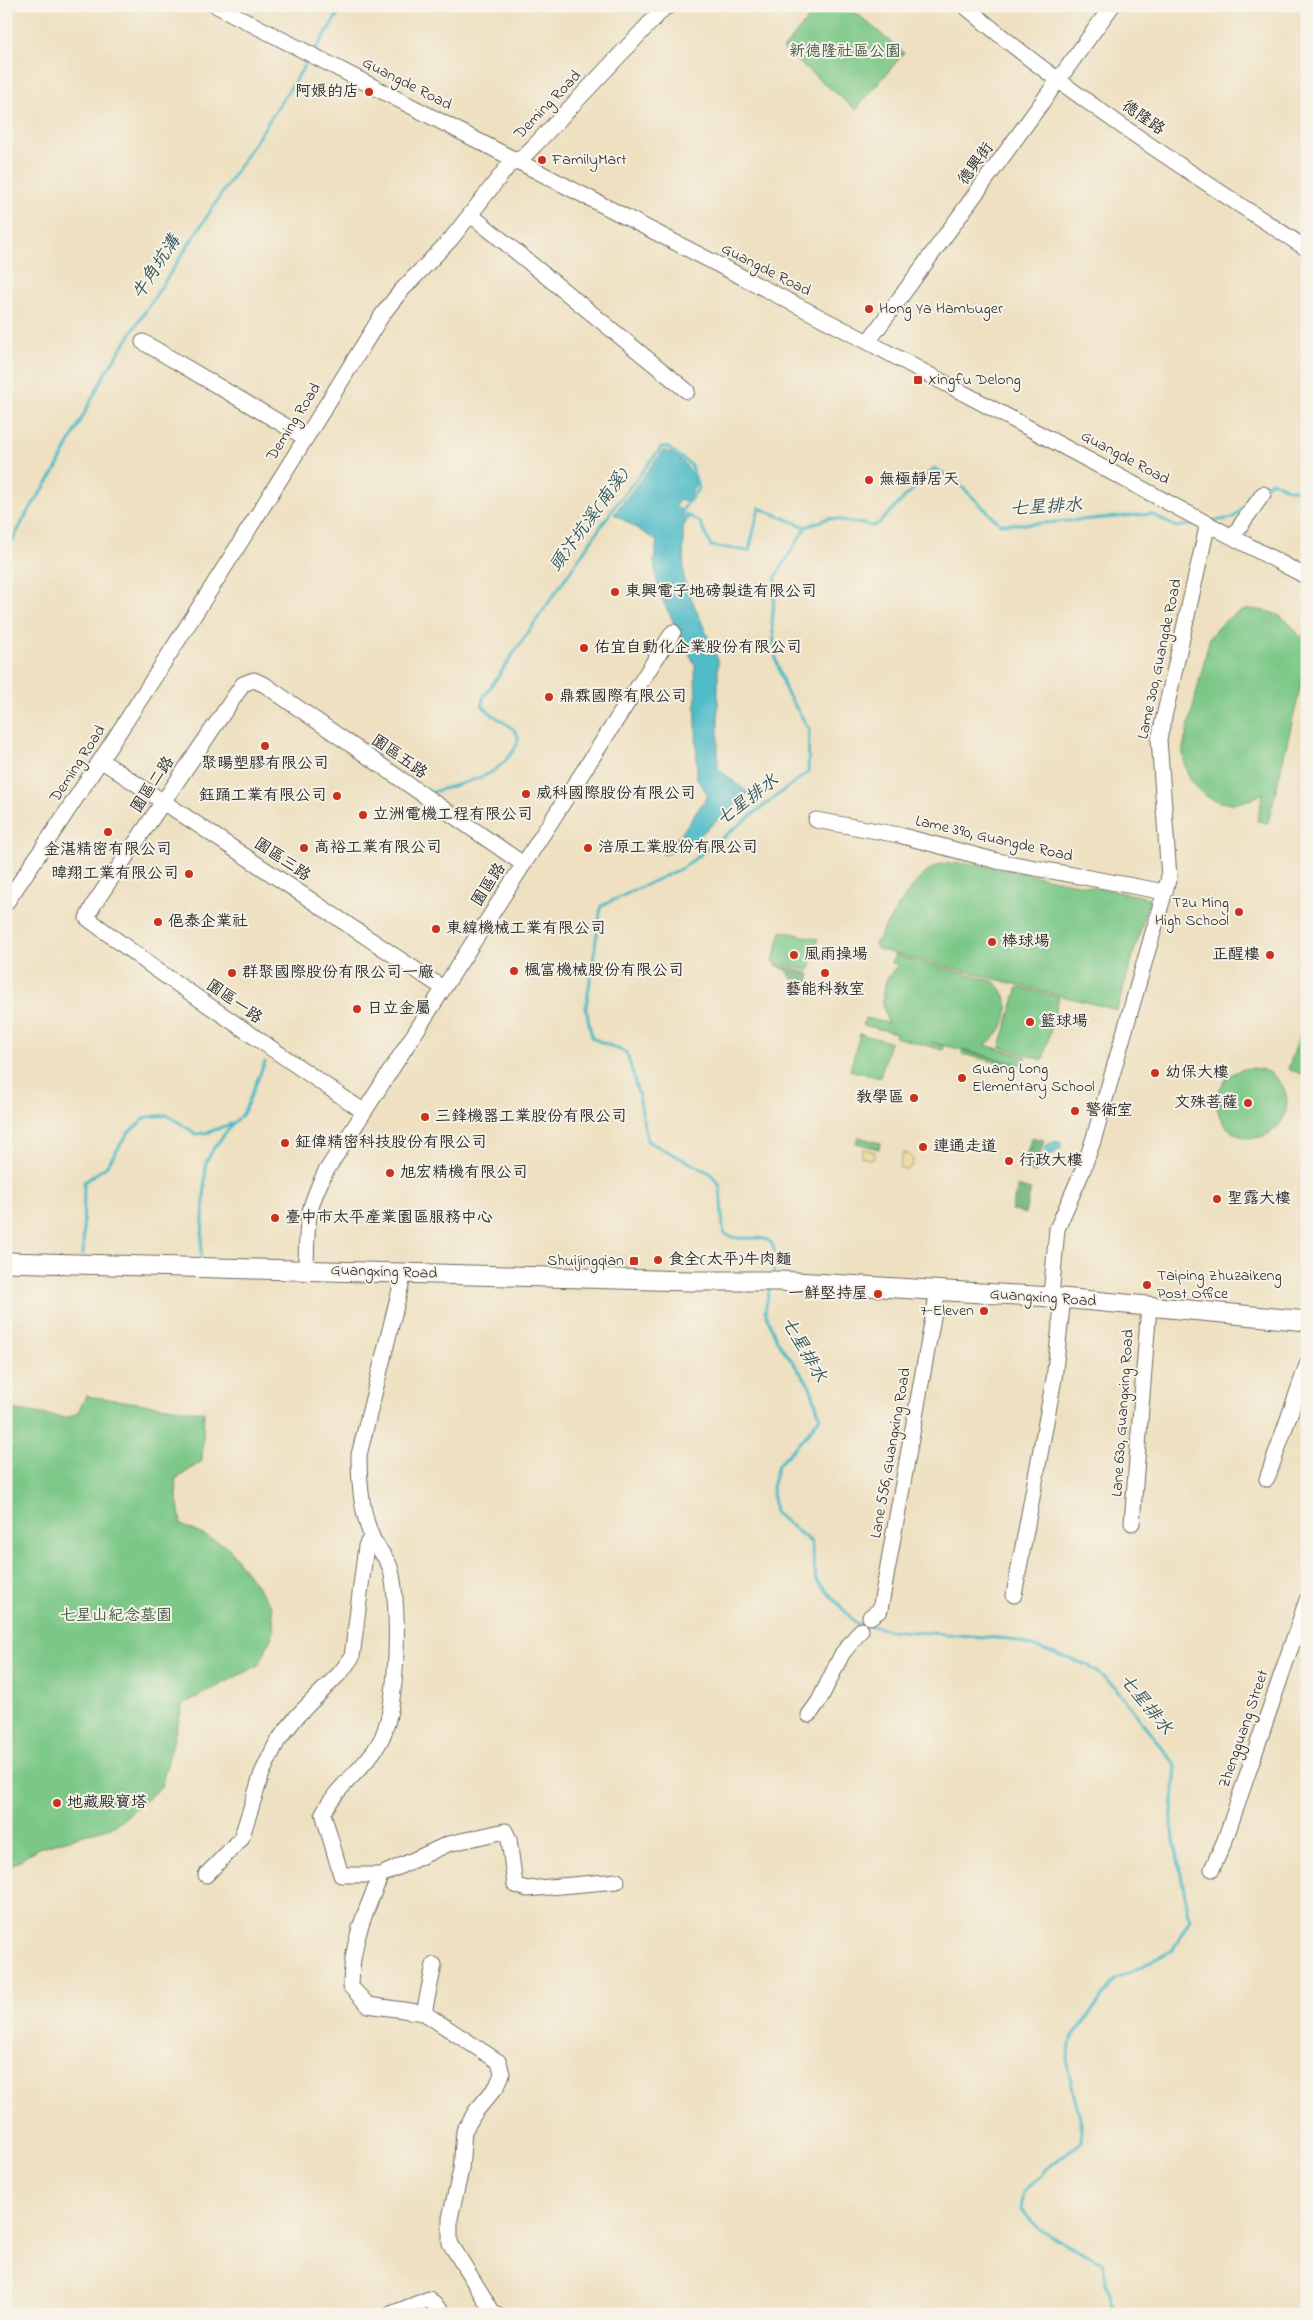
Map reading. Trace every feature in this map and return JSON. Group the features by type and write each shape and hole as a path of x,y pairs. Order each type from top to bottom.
{"main road":[{"name":"Guangxing Road","path":"6,1262 688,1281 770,1280 1057,1297 1307,1321"}],"street":[{"name":"Guangde Road","path":"216,6 519,160 868,342 1193,514 1208,524"},
{"name":"Deming Road","path":"6,903 102,761 382,315 400,292 471,215 509,165 519,160 664,8 669,6"},
{"name":"德隆路","path":"965,6 1009,44 1058,80 1307,250"},
{"name":"德興街","path":"868,342 1112,6"},
{"path":"471,215 686,391"},
{"path":"143,342 306,438"},
{"path":"1233,536 1263,494"},
{"path":"1208,524 1307,578"},
{"name":"Lame 300, Guangde Road","path":"1014,1595 1054,1379 1057,1297 1056,1229 1091,1148 1165,892 1169,867 1159,739 1208,524"},
{"name":"園區路","path":"306,1270 307,1218 310,1206 326,1171 362,1111 673,632"},
{"name":"園區五路","path":"254,680 523,864"},
{"name":"園區二路","path":"87,918 94,904 243,684 254,680"},
{"name":"園區三路","path":"102,761 443,988"},
{"name":"Lame 390, Guangde Road","path":"816,820 900,835 997,861 1165,892"},
{"name":"園區一路","path":"87,918 154,968 362,1111"},
{"path":"404,1273 360,1455 359,1485 371,1537 390,1568 396,1601 394,1692 390,1715 378,1745 330,1798 323,1813 341,1875 381,1875 448,1844 505,1831 509,1839 515,1885 518,1887 527,1889 618,1881"},
{"name":"Lane 556, Guangxing Road","path":"870,1617 880,1610 938,1290"},
{"name":"Lane 630, Guangxing Road","path":"1132,1523 1149,1306"},
{"path":"1267,1479 1307,1365"},
{"path":"206,1875 241,1839 262,1773 278,1742 298,1715 341,1672 352,1657 366,1546 371,1537"},
{"name":"Zhengguang Street","path":"1212,1869 1226,1840 1307,1600"},
{"path":"809,1714 819,1701 842,1654 861,1630"},
{"path":"381,1875 359,1926 351,1970 351,1987 368,2006 424,2012 499,2062 502,2074 497,2086 476,2111 464,2131 461,2170 450,2218 450,2243 492,2311 496,2314"},
{"path":"424,2012 434,1965"},
{"path":"391,2314 429,2299 444,2314"}],"green space":[{"name":"新德隆社區公園","path":"819,6 848,6 904,53 856,110 783,49"},
{"path":"1248,609 1266,611 1280,616 1286,620 1302,640 1307,621 1307,660 1268,823 1257,821 1263,793 1248,800 1234,803 1220,802 1208,797 1198,789 1190,778 1185,764 1183,748 1210,637 1226,620"},
{"path":"946,863 974,864 1150,898 1117,1010 877,949 875,943 915,884 935,867"},
{"name":"風雨操場","path":"781,931 818,939 809,971 773,962"},
{"path":"894,955 993,981 1005,997 1007,1014 999,1031 985,1045 1026,1057 1023,1065 931,1042 944,1046 943,1050 895,1037 896,1033 863,1025 865,1018 888,1023 883,992 892,971 899,965 892,963"},
{"path":"775,964 810,974 806,991 802,991 786,971"},
{"name":"籃球場","path":"1018,987 1059,997 1043,1060 1000,1047"},
{"path":"1307,1014 1307,1076 1288,1069"},
{"path":"860,1034 890,1042 880,1078 850,1070"},
{"path":"963,1051 1017,1064 1016,1067 962,1054"},
{"name":"文殊菩薩","path":"1252,1068 1271,1074 1281,1084 1287,1103 1281,1122 1271,1132 1252,1138 1233,1132 1223,1122 1217,1103 1223,1084 1233,1074"},
{"path":"858,1137 880,1143 879,1149 856,1143"},
{"path":"1031,1137 1044,1140 1036,1173 1023,1169"},
{"path":"1018,1186 1031,1190 1025,1214 1011,1210"},
{"name":"七星山紀念墓園","path":"86,1396 204,1412 202,1461 175,1480 181,1525 227,1546 272,1607 274,1631 259,1665 183,1704 161,1787 115,1826 38,1848 6,1870 6,1408 66,1418 78,1413"}],"sand":[{"path":"863,1149 875,1152 873,1160 861,1157"},
{"path":"903,1153 911,1155 913,1160 912,1166 906,1170 899,1167"}],"water":[{"path":"663,451 674,455 684,463 692,474 696,485 686,502 680,499 675,506 681,510 683,517 688,518 683,528 684,581 718,660 718,769 749,793 685,848 663,855 659,844 679,837 708,795 697,779 695,665 659,593 654,562 657,541 614,514"},
{"path":"1056,1141 1061,1143 1061,1148 1055,1153 1047,1155 1044,1149 1047,1145"}],"waterway":[{"name":"牛角坑溝","path":"314,52 343,6"},
{"name":"牛角坑溝","path":"6,552 27,513 55,471 104,375 309,59"},
{"name":"頭汴坑溪(南溪)","path":"433,792 488,774 499,767 515,749 518,736 515,731 482,705 483,698 615,506 662,447 667,447 691,465 699,488 681,512 700,522 711,546 749,551 759,508 806,527"},
{"name":"七星排水","path":"773,1275 775,1257 773,1247 769,1241 762,1238 734,1237 725,1234 720,1186 710,1173 647,1141 640,1101 627,1053 592,1038 586,1008 601,906 684,867 808,772 809,729 786,691 776,660 772,623 776,576 806,527 829,518 873,526 879,523 934,468 954,479 1000,524 1032,524 1151,514 1176,527 1197,524"},
{"name":"七星排水","path":"1263,488 1272,481 1288,489 1307,492"},
{"name":"七星排水","path":"1213,521 1233,518 1251,499"},
{"name":"頭汴坑溪(南溪)","path":"201,1256 206,1162 233,1123 243,1114 265,1062"},
{"name":"頭汴坑溪(南溪)","path":"83,1255 84,1182 106,1167 128,1133 147,1117 168,1115 196,1134 206,1133 233,1123"},
{"name":"七星排水","path":"770,1286 765,1311 776,1339 810,1386 820,1417 805,1437 778,1465 772,1487 775,1513 811,1542 816,1580 856,1623 889,1630 1011,1639 1088,1665 1115,1687 1176,1766 1171,1824 1190,1920 1173,1950 1115,1980 1071,2039 1067,2065 1081,2123 1081,2142 1046,2169 1024,2192 1021,2209 1040,2230 1102,2262 1115,2314"}],"place":[{"name":"阿娘的店","path":"369,92"},
{"name":"FamilyMart","path":"542,160"},
{"name":"Hong Ya Hambuger","path":"869,309"},
{"name":"Xingfu Delong","path":"918,380"},
{"name":"無極靜居天","path":"869,480"},
{"name":"東興電子地磅製造有限公司","path":"615,592"},
{"name":"佑宜自動化企業股份有限公司","path":"584,648"},
{"name":"鼎霖國際有限公司","path":"549,697"},
{"name":"聚暘塑膠有限公司","path":"265,746"},
{"name":"威科國際股份有限公司","path":"526,794"},
{"name":"鈺踊工業有限公司","path":"337,796"},
{"name":"立洲電機工程有限公司","path":"363,815"},
{"name":"金湛精密有限公司","path":"108,832"},
{"name":"高裕工業有限公司","path":"304,848"},
{"name":"涪原工業股份有限公司","path":"588,848"},
{"name":"暐翔工業有限公司","path":"189,874"},
{"name":"Tzu Ming High School","path":"1239,912"},
{"name":"俋泰企業社","path":"158,922"},
{"name":"東緯機械工業有限公司","path":"436,929"},
{"name":"棒球場","path":"992,942"},
{"name":"風雨操場","path":"794,955"},
{"name":"正醒樓","path":"1270,955"},
{"name":"楓富機械股份有限公司","path":"514,971"},
{"name":"群聚國際股份有限公司一廠","path":"232,973"},
{"name":"藝能科教室","path":"825,973"},
{"name":"日立金屬","path":"357,1009"},
{"name":"籃球場","path":"1030,1022"},
{"name":"幼保大樓","path":"1155,1073"},
{"name":"Guang Long Elementary School","path":"962,1078"},
{"name":"教學區","path":"914,1098"},
{"name":"文殊菩薩","path":"1248,1103"},
{"name":"警衛室","path":"1075,1111"},
{"name":"三鋒機器工業股份有限公司","path":"425,1117"},
{"name":"鉦偉精密科技股份有限公司","path":"285,1143"},
{"name":"連通走道","path":"923,1147"},
{"name":"行政大樓","path":"1009,1161"},
{"name":"旭宏精機有限公司","path":"390,1173"},
{"name":"聖露大樓","path":"1217,1199"},
{"name":"臺中市太平產業園區服務中心","path":"275,1218"},
{"name":"食全(太平)牛肉麵","path":"658,1260"},
{"name":"Shuijingqian","path":"634,1261"},
{"name":"Taiping Zhuzaikeng Post Office","path":"1147,1285"},
{"name":"一鮮堅持屋","path":"878,1294"},
{"name":"7-Eleven","path":"984,1311"},
{"name":"地藏殿寶塔","path":"57,1803"}]}
